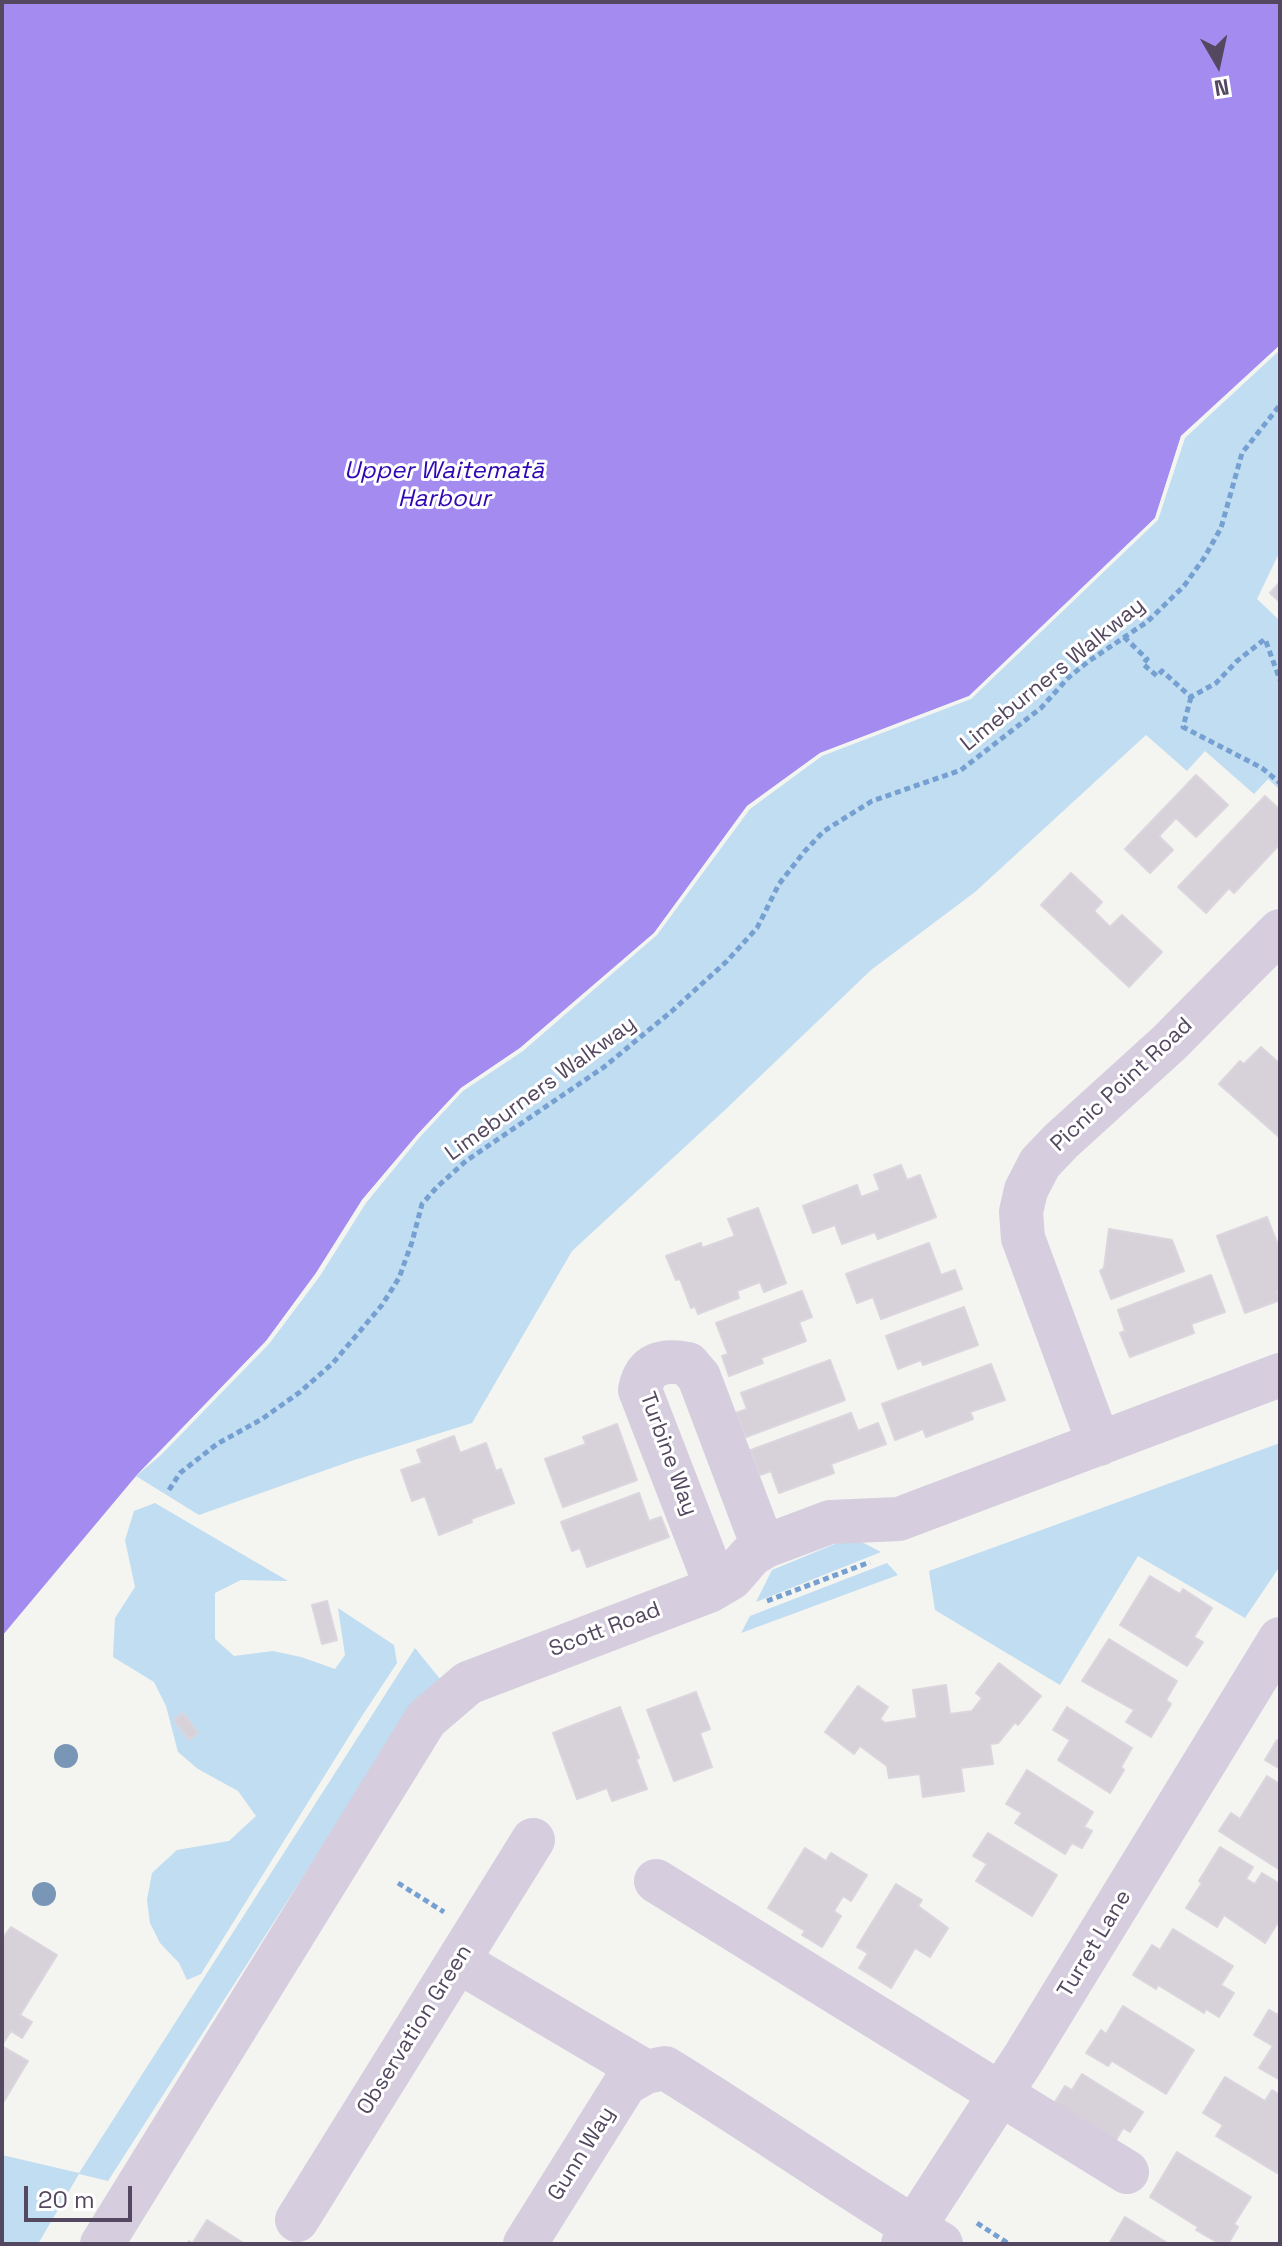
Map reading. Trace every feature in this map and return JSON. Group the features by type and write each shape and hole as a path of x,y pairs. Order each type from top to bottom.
{"street":[{"name":"Picnic Point Road","path":"1099,1444 1023,1238 1021,1212 1026,1190 1040,1163 1061,1141 1169,1043 1280,931"},
{"name":"Turbine Way","path":"716,1586 640,1390 649,1369 674,1361 688,1364 699,1377 756,1528 766,1546"},
{"name":"Scott Road","path":"102,2244 426,1719 468,1683 709,1591 731,1578 751,1555 766,1546 830,1522 899,1519 1280,1375"},
{"name":"Turret Lane","path":"919,2238 1000,2094 1280,1639"},
{"name":"Observation Green","path":"297,2220 457,1940 533,1840"},
{"path":"656,1881 1127,2172"},
{"path":"457,1940 646,2072 665,2068 740,2113 919,2238"},
{"name":"Gunn Way","path":"525,2244 625,2084 646,2072"}],"path":[{"name":"Limeburners Walkway","path":"169,1490 180,1473 217,1444 275,1410 333,1363 382,1305 399,1278 422,1204 437,1187 466,1161 604,1067 727,961 757,928 779,884 824,831 872,801 961,770 1041,708 1069,677 1089,661 1147,622 1184,586 1221,528 1242,453 1280,405"},
{"path":"1124,637 1147,659 1143,664 1157,676 1162,671 1191,697"},
{"path":"1280,680 1265,639 1216,683 1191,697 1183,727 1262,768 1280,783"},
{"path":"764,1602 881,1558"},
{"path":"398,1883 457,1940"},
{"path":"973,2215 978,2225 1009,2244"}],"shaded area":[{"path":"1280,344 1280,551 1257,599 1280,621 1280,790 1268,779 1254,794 1205,751 1187,771 1146,735 975,892 871,970 572,1251 472,1423 354,1460 199,1515 136,1476 223,1384 362,1200 417,1135 747,806 1181,436"},
{"path":"1280,1443 1280,1566 1245,1618 1138,1556 1060,1685 935,1610 929,1571"},
{"path":"155,1503 288,1581 241,1580 215,1593 215,1639 234,1656 273,1651 335,1669 345,1655 338,1608 394,1645 397,1663 201,1974 187,1980 179,1963 160,1943 150,1923 147,1900 152,1873 177,1850 229,1841 256,1816 238,1791 198,1769 178,1752 166,1706 154,1682 113,1657 115,1618 135,1587 125,1540 134,1511"},
{"path":"852,1537 881,1552 756,1602 772,1570"},
{"path":"887,1563 898,1575 741,1633 750,1616"},
{"path":"415,1648 440,1679 393,1736 108,2181 79,2174 38,2244 2,2244 2,2155 79,2173"}],"water":[{"name":"Upper Waitematā Harbour","path":"2,2 1280,2 1280,345 1181,436 1155,518 969,696 820,753 747,806 654,933 520,1048 461,1088 362,1200 316,1273 266,1341 136,1476 2,1636"}],"pier":[{"path":"1280,345 1280,350 1185,438 1158,520 971,699 822,756 750,809 657,935 523,1051 463,1091 366,1203 320,1276 269,1344 161,1455 136,1476 266,1341 316,1273 362,1200 461,1088 520,1048 654,933 747,806 820,753 969,696 1155,518 1181,436"}],"building":[{"path":"1280,582 1280,602 1270,593"},
{"path":"1196,775 1228,805 1196,837 1176,818 1159,836 1173,850 1150,873 1125,849"},
{"path":"1265,796 1280,810 1280,844 1234,893 1229,888 1206,913 1178,887"},
{"path":"1071,873 1102,902 1094,911 1110,927 1122,915 1162,952 1129,987 1041,905"},
{"path":"1261,1047 1280,1064 1278,1136 1219,1084 1240,1061 1244,1064"},
{"path":"901,1165 907,1180 920,1175 936,1217 878,1239 875,1232 842,1244 835,1225 813,1233 803,1206 857,1185 861,1197 880,1190 874,1175"},
{"path":"758,1208 786,1283 764,1292 760,1282 737,1291 739,1298 698,1314 695,1306 691,1308 680,1279 676,1280 666,1256 701,1243 702,1248 735,1236 728,1219"},
{"path":"1267,1217 1280,1250 1280,1291 1276,1292 1280,1300 1245,1313 1217,1236"},
{"path":"1109,1229 1172,1240 1184,1271 1111,1299 1100,1271 1104,1268"},
{"path":"929,1243 941,1275 955,1270 962,1289 881,1319 873,1297 857,1303 846,1274"},
{"path":"1211,1275 1225,1312 1191,1324 1194,1333 1130,1357 1120,1333 1125,1331 1118,1310"},
{"path":"802,1291 812,1317 799,1322 806,1341 761,1358 763,1363 729,1376 722,1356 728,1354 716,1323"},
{"path":"964,1307 978,1345 923,1365 921,1360 898,1369 886,1336"},
{"path":"830,1360 845,1400 746,1437 736,1413 747,1409 741,1393"},
{"path":"991,1364 1005,1400 970,1412 973,1419 926,1437 923,1429 895,1440 882,1404"},
{"path":"851,1413 858,1431 878,1423 886,1444 831,1464 834,1473 779,1493 771,1471 760,1475 751,1450"},
{"path":"617,1424 637,1480 563,1507 545,1459 586,1444 583,1437"},
{"path":"454,1436 460,1453 486,1443 496,1471 501,1469 514,1503 439,1535 425,1496 412,1501 401,1470 422,1463 417,1450"},
{"path":"639,1493 649,1521 661,1517 669,1537 587,1567 580,1548 572,1551 561,1522"},
{"path":"1150,1576 1180,1594 1183,1589 1212,1608 1194,1637 1203,1642 1187,1666 1120,1625"},
{"path":"327,1601 337,1640 322,1644 312,1605"},
{"path":"1109,1639 1177,1681 1166,1700 1171,1704 1151,1737 1126,1722 1134,1710 1082,1681"},
{"path":"999,1663 1041,1696 1018,1725 1015,1722 998,1743 990,1744 993,1764 961,1768 964,1791 923,1797 920,1774 889,1778 887,1766 860,1746 854,1754 825,1732 858,1686 888,1707 880,1719 885,1723 917,1718 913,1690 946,1685 950,1714 972,1711 982,1698 976,1693"},
{"path":"696,1692 710,1729 700,1733 712,1767 674,1781 647,1710"},
{"path":"620,1707 647,1789 612,1801 607,1788 577,1799 553,1733"},
{"path":"1067,1707 1132,1748 1121,1767 1124,1770 1110,1793 1058,1760 1070,1740 1053,1730"},
{"path":"183,1713 198,1733 189,1740 174,1720"},
{"path":"1277,1740 1280,1742 1280,1769 1265,1760"},
{"path":"1027,1770 1093,1812 1084,1827 1092,1831 1082,1848 1072,1843 1065,1854 1015,1823 1022,1813 1006,1804"},
{"path":"1267,1776 1280,1784 1280,1870 1219,1831 1231,1813 1240,1819"},
{"path":"988,1833 1057,1875 1032,1916 976,1881 987,1864 973,1856"},
{"path":"1220,1847 1253,1867 1246,1879 1255,1884 1262,1873 1280,1884 1280,1919 1265,1943 1224,1915 1217,1927 1186,1908"},
{"path":"805,1848 826,1861 831,1853 867,1875 851,1901 843,1896 834,1911 841,1916 822,1947 802,1935 805,1931 768,1908"},
{"path":"896,1884 922,1900 918,1906 948,1928 930,1957 915,1948 891,1988 859,1968 868,1953 857,1947"},
{"path":"11,1927 57,1955 20,2015 32,2022 22,2038 11,2031 2,2045 2,1939"},
{"path":"1173,1929 1233,1966 1221,1985 1234,1993 1219,2017 1206,2009 1204,2013 1158,1985 1156,1989 1133,1975 1152,1945 1160,1950"},
{"path":"1123,2006 1194,2050 1166,2094 1112,2061 1108,2066 1086,2053 1101,2030 1106,2034"},
{"path":"1269,2010 1280,2016 1280,2080 1259,2068 1273,2046 1254,2035"},
{"path":"2,2046 28,2061 4,2101 2,2100"},
{"path":"1082,2074 1143,2112 1130,2132 1123,2128 1113,2145 1052,2107 1065,2086 1072,2090"},
{"path":"1225,2077 1265,2101 1272,2090 1280,2095 1280,2168 1277,2173 1216,2136 1223,2125 1203,2113"},
{"path":"1177,2152 1251,2197 1234,2224 1238,2227 1228,2244 1220,2244 1196,2230 1198,2227 1150,2197"},
{"path":"1125,2217 1169,2244 1109,2244"},
{"path":"207,2220 245,2244 192,2244"}]}
